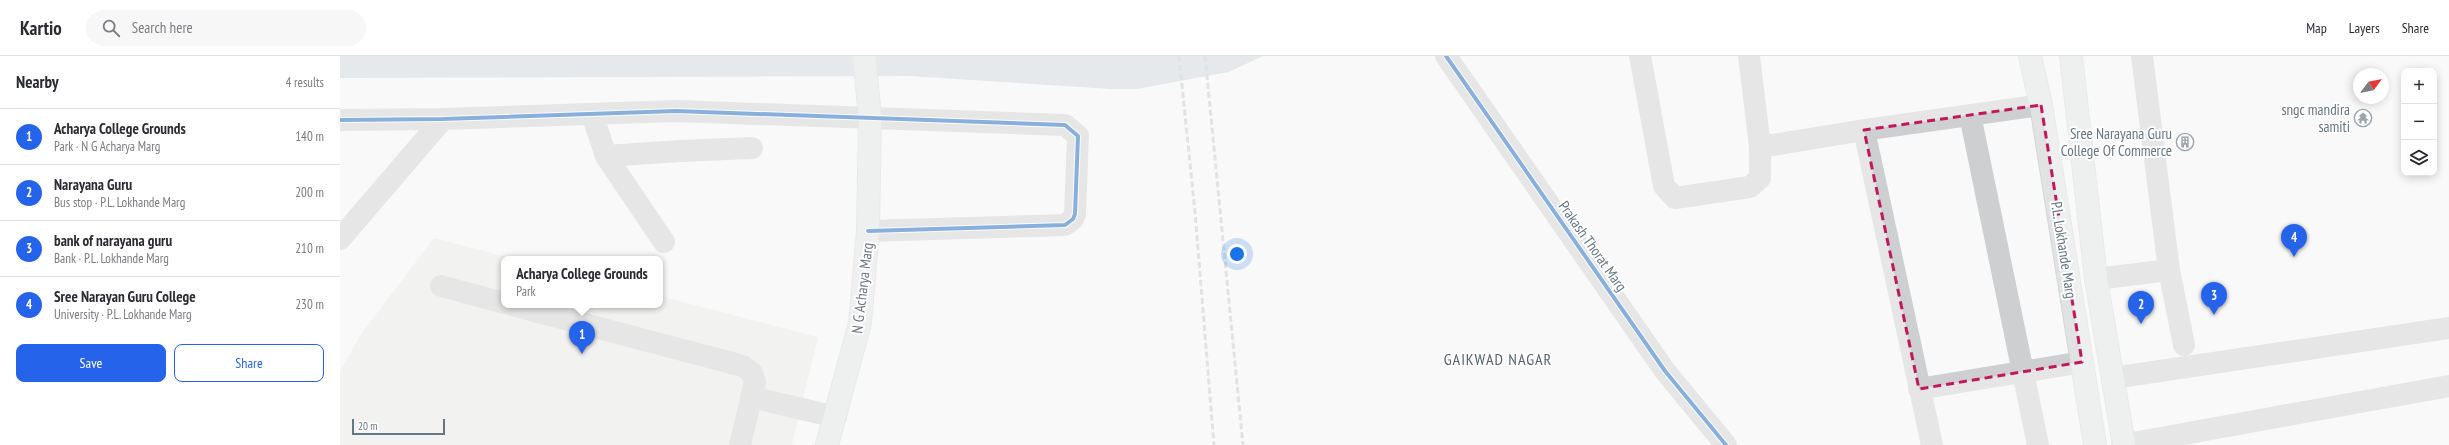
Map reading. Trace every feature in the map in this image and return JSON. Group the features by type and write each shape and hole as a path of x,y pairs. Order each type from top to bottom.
{"main road":[{"name":"N G Acharya Marg","path":"827,445 836,417 860,323 868,231 870,117 864,56"},
{"name":"P.L. Lokhande Marg","path":"2030,56 2041,105 2095,445"},
{"name":"P.L. Lokhande Marg","path":"2071,56 2096,279 2123,445"}],"street":[{"name":"Prakash Thorat Marg","path":"1446,56 1665,371 1726,445"},
{"path":"1640,56 1664,186 1675,198 1750,187 1760,178 1760,147 1749,56"},
{"path":"2142,56 2169,270 2184,345"},
{"path":"1760,147 1864,130 2041,105"},
{"path":"340,120 443,119 676,111 1065,125 1078,136 1075,214 1073,219 1066,225 868,231"},
{"path":"592,114 606,156 664,242"},
{"path":"1970,115 2038,445"},
{"path":"340,239 443,119"},
{"path":"1864,130 1932,445"},
{"path":"606,156 752,148"},
{"path":"2096,279 2169,270"},
{"path":"441,286 501,302"},
{"path":"523,308 743,366 752,373 755,382 740,445"},
{"path":"2113,378 2449,328"},
{"path":"1919,389 2023,370 2082,362"},
{"path":"2123,445 2449,386"},
{"path":"751,397 836,417"}],"highlighted area":[{"path":"2041,105 2082,362 1919,389 1864,130"}],"shaded area":[{"path":"340,56 1263,56 1229,72 1137,89 1111,89 908,76 340,78"},
{"path":"434,238 503,256 501,256 501,308 663,308 663,297 818,337 792,445 340,445 340,371 361,334"}],"railway":[{"path":"1179,56 1195,212 1214,445"},
{"path":"1205,56 1243,445"}],"cycle path":[{"path":"1446,56 1665,371 1726,445"},
{"path":"340,120 443,119 676,111 1065,125 1078,136 1075,214 1073,219 1065,225 868,231"}],"place":[{"name":"sngc mandira samiti","path":"2363,118"},
{"name":"Sree Narayana Guru College Of Commerce","path":"2185,142"},
{"name":"Sree Narayan Guru College","path":"2294,257"},
{"name":"bank of narayana guru","path":"2214,315"},
{"name":"Narayana Guru","path":"2141,324"},
{"name":"Acharya College Grounds","path":"582,354"}],"district":[{"name":"GAIKWAD NAGAR","path":"1498,359"}]}
